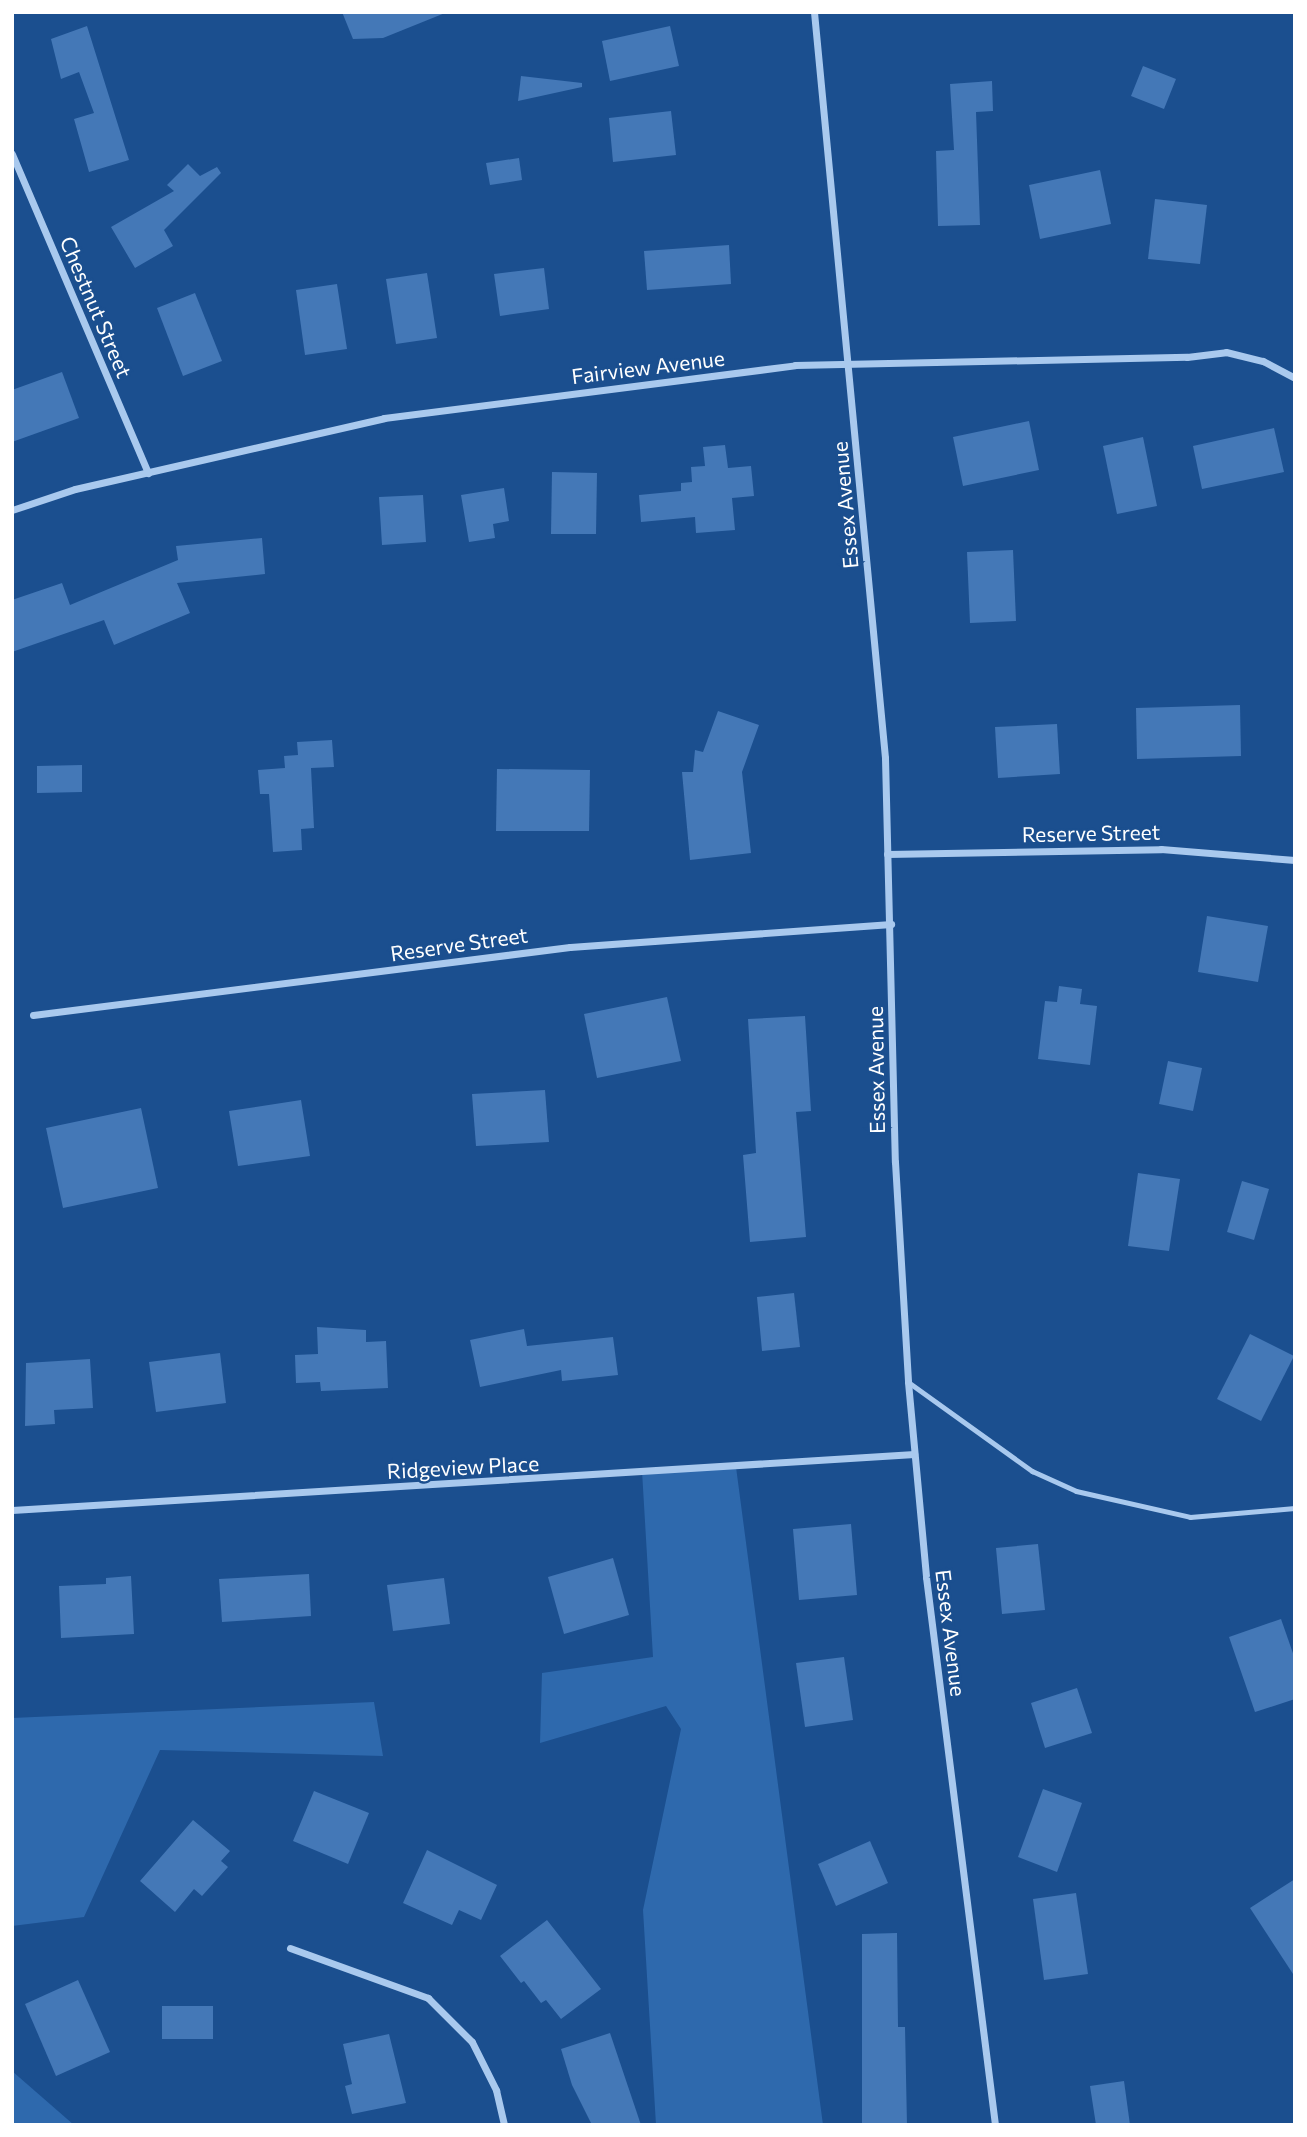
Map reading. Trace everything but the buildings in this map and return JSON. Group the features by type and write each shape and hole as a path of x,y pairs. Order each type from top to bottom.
{"street":[{"name":"Essex Avenue","path":"814,12 850,364 885,758 895,1162 908,1382 995,2125"},
{"name":"Chestnut Street","path":"12,155 148,472"},
{"name":"Fairview Avenue","path":"12,510 148,472 384,418 795,365 1187,357 1226,352 1263,361 1295,378"},
{"name":"Reserve Street","path":"887,854 1161,849 1295,860"},
{"name":"Reserve Street","path":"33,1015 570,947 891,924"},
{"name":"Ridgeview Place","path":"12,1510 915,1454"},
{"path":"290,1948 428,1998 472,2042 496,2090 504,2125"}],"lane":[{"path":"908,1382 1032,1471 1076,1491 1190,1517 1295,1508"}],"shaded area":[{"path":"736,1467 823,2125 656,2125 643,1910 681,1729 666,1706 540,1743 542,1673 653,1657 642,1471"},
{"path":"374,1702 383,1756 160,1750 84,1917 12,1926 12,1718"},
{"path":"12,2071 74,2125 12,2125"}]}
